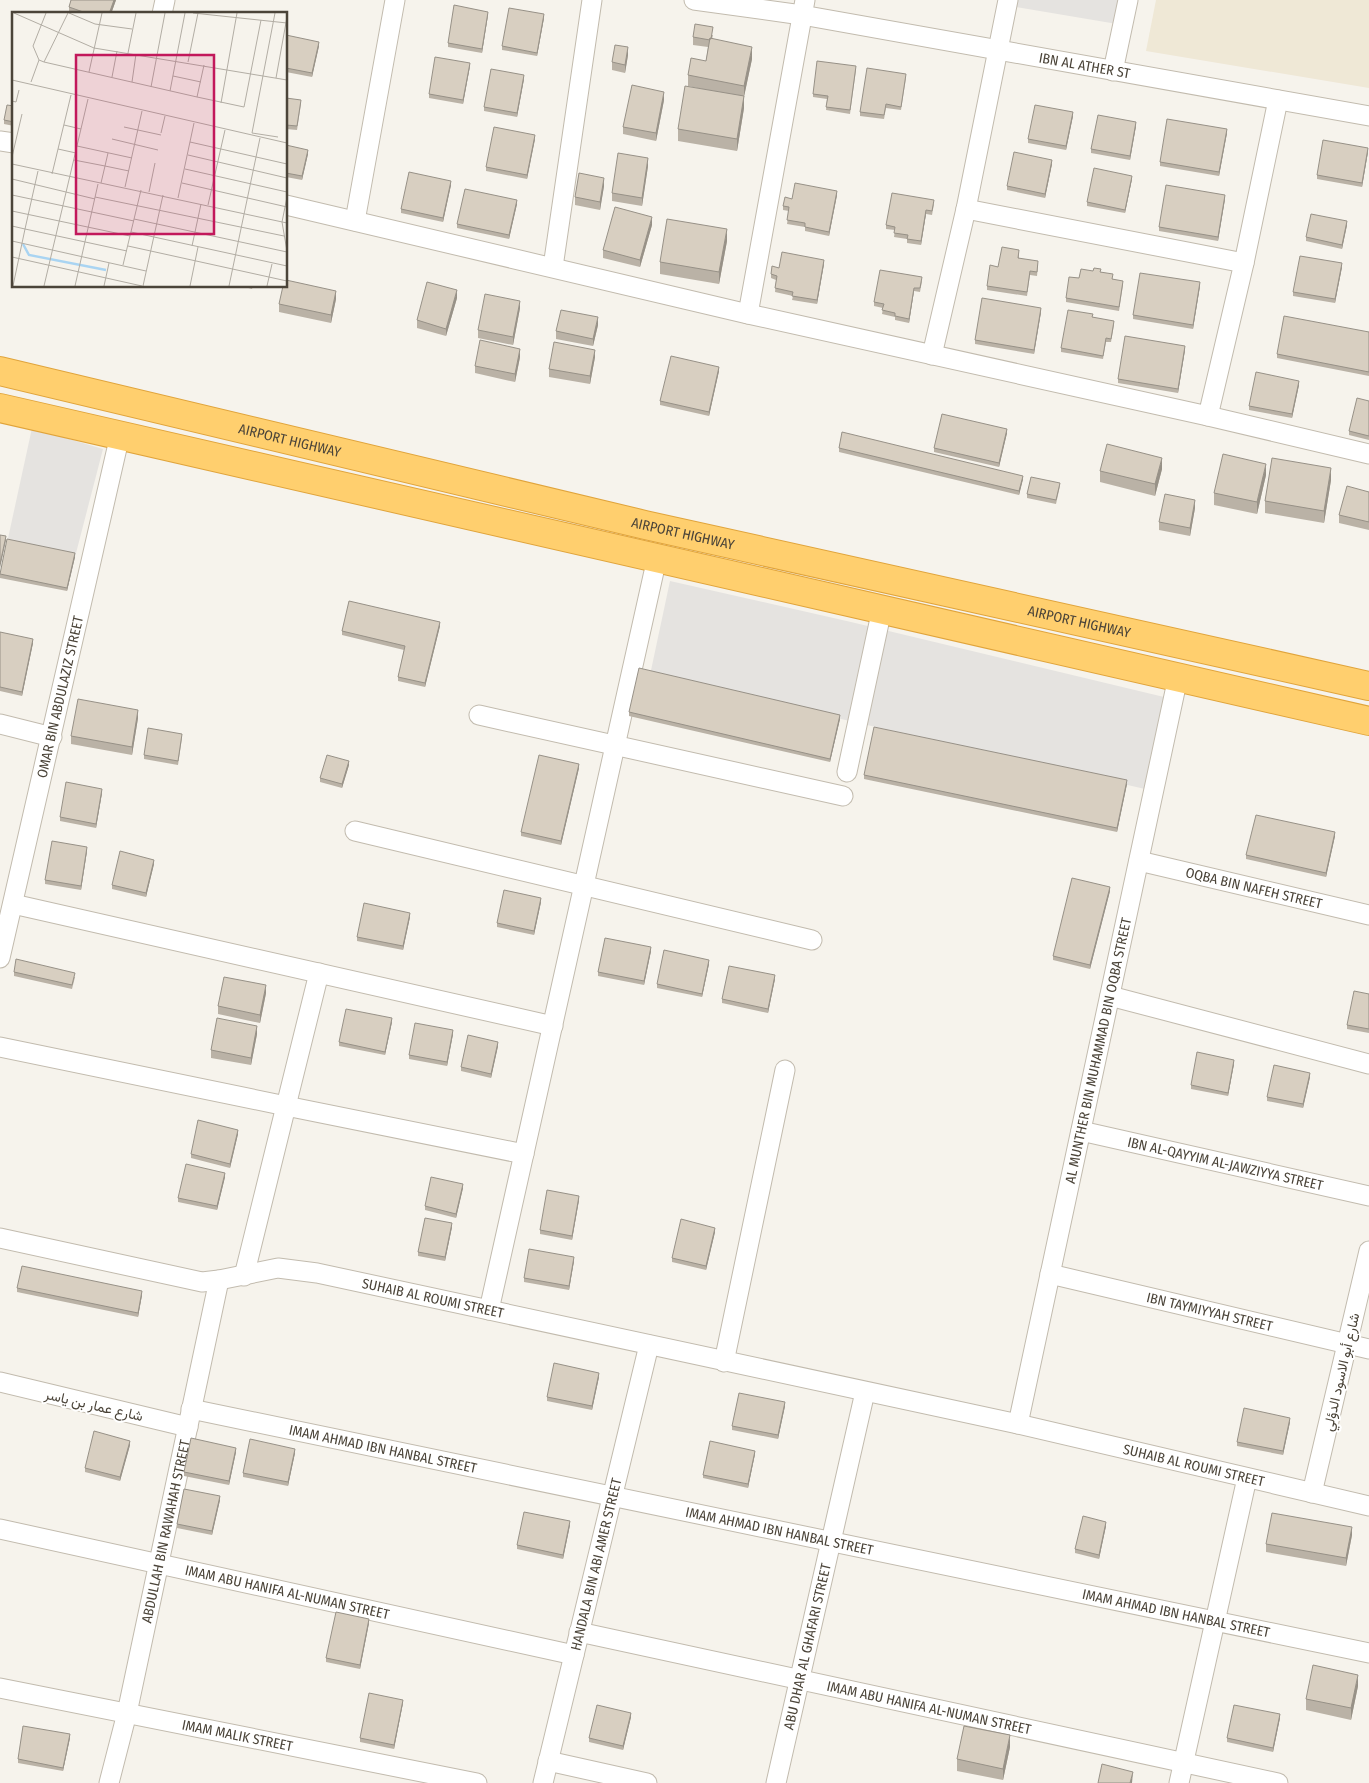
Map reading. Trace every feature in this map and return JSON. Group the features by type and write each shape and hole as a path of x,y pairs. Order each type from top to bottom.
{"highway":[{"name":"AIRPORT HIGHWAY","path":"0,371 644,525 1369,686"},
{"name":"AIRPORT HIGHWAY","path":"0,408 1369,721"}],"street":[{"path":"355,221 395,0"},
{"path":"553,267 592,0"},
{"name":"IBN AL ATHER ST","path":"694,0 803,8 998,50 1369,116"},
{"path":"932,355 966,210 1008,0"},
{"path":"1114,71 1128,0"},
{"path":"748,314 803,8"},
{"path":"1208,416 1244,263 1278,100"},
{"path":"288,205 748,314 1208,416 1369,454"},
{"path":"966,210 1244,263"},
{"name":"OMAR BIN ABDULAZIZ STREET","path":"0,958 120,435"},
{"path":"489,1310 658,558"},
{"path":"848,772 882,609"},
{"name":"AL MUNTHER BIN MUHAMMAD BIN OQBA STREET","path":"1018,1424 1178,677"},
{"path":"480,715 842,796"},
{"path":"0,724 52,737"},
{"path":"355,831 812,940"},
{"name":"OQBA BIN NAFEH STREET","path":"1139,861 1369,915"},
{"path":"13,904 553,1026"},
{"path":"244,1276 319,973"},
{"path":"1110,996 1369,1064"},
{"path":"0,1047 524,1154"},
{"path":"724,1362 785,1070"},
{"name":"IBN AL-QAYYIM AL-JAWZIYYA STREET","path":"1081,1131 1369,1196"},
{"name":"SUHAIB AL ROUMI STREET","path":"0,1238 202,1282 244,1276 278,1268 317,1273 1018,1424 1369,1506"},
{"name":"شارع أبو الاسود الدؤلي","path":"1312,1493 1369,1251"},
{"name":"IBN TAYMIYYAH STREET","path":"1050,1274 1369,1350"},
{"name":"ABDULLAH BIN RAWAHAH STREET","path":"109,1783 160,1563 219,1280"},
{"name":"HANDALA BIN ABI AMER STREET","path":"542,1783 649,1344"},
{"name":"شارع عمار بن ياسر","path":"0,1382 190,1418"},
{"name":"ABU DHAR AL GHAFARI STREET","path":"776,1783 801,1681 865,1392"},
{"name":"IMAM AHMAD IBN HANBAL STREET","path":"190,1418 612,1495 1369,1653"},
{"path":"1179,1783 1247,1478"},
{"name":"IMAM ABU HANIFA AL-NUMAN STREET","path":"0,1529 574,1655"},
{"name":"IMAM ABU HANIFA AL-NUMAN STREET","path":"579,1632 1278,1783"},
{"name":"IMAM MALIK STREET","path":"0,1688 477,1783"},
{"path":"548,1761 647,1783"}],"shaded area":[{"path":"998,0 1121,0 1117,24 998,4"},
{"path":"1156,0 1369,0 1369,88 1146,51"},
{"path":"32,428 103,449 75,557 7,543"},
{"path":"670,581 1164,697 1145,789 650,675"}],"building":[{"path":"71,0 114,0 110,12 83,12 69,7"},
{"path":"454,5 488,12 482,49 448,43"},
{"path":"509,8 544,14 537,53 502,46"},
{"path":"695,24 713,27 710,40 693,37"},
{"path":"288,35 319,42 312,73 288,68"},
{"path":"710,38 752,47 744,86 688,75 691,58 706,61"},
{"path":"615,45 628,47 625,65 612,62"},
{"path":"435,57 470,63 463,100 429,94"},
{"path":"817,61 856,66 850,110 826,107 828,96 813,94"},
{"path":"867,68 906,74 901,107 886,104 884,115 860,112"},
{"path":"491,69 524,75 517,113 484,107"},
{"path":"632,85 664,92 656,133 623,127"},
{"path":"685,86 744,96 737,139 678,129"},
{"path":"288,98 301,100 297,126 288,125"},
{"path":"7,105 12,106 12,122 4,120"},
{"path":"1035,105 1073,112 1066,146 1028,139"},
{"path":"1098,115 1136,122 1130,156 1091,149"},
{"path":"1167,119 1227,129 1219,172 1160,162"},
{"path":"494,127 535,135 527,175 486,167"},
{"path":"1323,140 1368,148 1362,183 1317,175"},
{"path":"288,145 308,150 302,176 288,173"},
{"path":"1014,152 1052,160 1045,194 1007,186"},
{"path":"618,153 648,158 642,198 612,193"},
{"path":"1094,168 1132,176 1125,210 1087,202"},
{"path":"409,172 451,181 443,218 401,209"},
{"path":"579,173 604,178 600,202 575,197"},
{"path":"795,183 837,191 829,232 805,227 805,223 787,220 789,207 783,206 785,197 792,199"},
{"path":"1166,185 1225,195 1218,237 1159,227"},
{"path":"465,189 517,200 509,235 457,224"},
{"path":"892,193 934,200 932,211 926,210 921,241 907,239 908,235 894,233 895,227 886,225"},
{"path":"615,207 652,217 640,260 603,250"},
{"path":"1311,214 1347,221 1342,245 1306,237"},
{"path":"667,219 727,229 719,272 660,262"},
{"path":"1002,247 1019,250 1018,258 1038,261 1037,272 1030,271 1027,292 987,286 990,265 998,267"},
{"path":"782,252 824,260 817,300 792,296 793,292 775,288 777,276 771,274 772,266 779,268"},
{"path":"1300,256 1342,263 1335,299 1293,292"},
{"path":"1094,268 1101,269 1100,272 1113,274 1112,279 1123,281 1119,307 1066,298 1069,277 1079,278 1081,269 1093,271"},
{"path":"880,270 922,277 920,288 914,288 909,319 895,316 895,313 882,310 884,304 874,302"},
{"path":"1140,273 1200,282 1193,325 1133,315"},
{"path":"288,280 336,291 331,315 279,304 283,288 288,288"},
{"path":"427,282 457,290 446,329 417,320"},
{"path":"485,294 520,301 513,337 478,330"},
{"path":"982,298 1041,308 1034,350 975,340"},
{"path":"561,310 598,317 593,339 556,331"},
{"path":"1068,310 1093,314 1092,317 1114,321 1111,339 1106,338 1103,356 1061,348"},
{"path":"1284,316 1369,332 1369,372 1277,354"},
{"path":"1125,336 1185,346 1178,389 1118,379"},
{"path":"480,340 520,349 515,374 475,366"},
{"path":"554,342 595,350 590,376 549,369"},
{"path":"671,356 719,367 709,412 660,401"},
{"path":"1256,372 1299,381 1292,414 1249,406"},
{"path":"1357,398 1369,401 1369,436 1349,431"},
{"path":"942,414 1007,429 999,463 934,448"},
{"path":"842,432 1023,476 1019,491 839,448"},
{"path":"1107,444 1162,458 1155,484 1100,471"},
{"path":"1223,454 1266,464 1257,502 1214,493"},
{"path":"1272,458 1331,468 1324,511 1265,501"},
{"path":"1031,477 1060,483 1056,500 1027,494"},
{"path":"1347,486 1369,492 1369,522 1339,515"},
{"path":"1165,494 1195,500 1190,528 1159,522"},
{"path":"0,535 6,536 0,564"},
{"path":"7,539 75,553 67,588 0,574"},
{"path":"349,601 440,622 425,683 398,677 405,646 342,631"},
{"path":"0,632 33,639 22,692 0,687"},
{"path":"639,668 840,715 830,759 629,712"},
{"path":"78,699 138,710 132,747 71,736"},
{"path":"874,727 1127,780 1117,828 864,775"},
{"path":"148,728 182,734 178,761 144,755"},
{"path":"327,755 349,761 342,784 320,778"},
{"path":"539,755 579,764 561,841 521,832"},
{"path":"66,782 102,789 96,824 60,817"},
{"path":"1256,815 1335,832 1326,873 1246,855"},
{"path":"52,841 87,847 81,886 45,880"},
{"path":"120,851 154,860 146,893 112,885"},
{"path":"1072,878 1110,887 1090,965 1053,956"},
{"path":"504,890 541,898 534,931 497,923"},
{"path":"364,903 410,913 403,946 357,937"},
{"path":"605,938 651,947 644,981 598,972"},
{"path":"664,950 709,960 702,994 657,984"},
{"path":"16,959 75,973 72,985 14,972"},
{"path":"729,966 775,975 768,1009 722,999"},
{"path":"224,977 266,985 260,1015 218,1006"},
{"path":"1354,991 1369,994 1369,1029 1347,1025"},
{"path":"346,1009 392,1018 385,1052 339,1042"},
{"path":"217,1018 257,1026 251,1058 211,1050"},
{"path":"415,1023 453,1030 447,1062 409,1055"},
{"path":"468,1035 498,1042 491,1074 461,1067"},
{"path":"1197,1052 1234,1060 1228,1093 1191,1085"},
{"path":"1274,1065 1310,1073 1303,1104 1267,1097"},
{"path":"198,1120 238,1130 230,1164 191,1154"},
{"path":"186,1164 225,1173 217,1206 178,1198"},
{"path":"431,1177 463,1184 456,1214 425,1206"},
{"path":"547,1190 579,1196 572,1236 540,1230"},
{"path":"425,1218 452,1223 445,1257 418,1252"},
{"path":"681,1219 715,1228 706,1266 672,1258"},
{"path":"529,1249 574,1257 569,1286 524,1278"},
{"path":"22,1266 142,1291 138,1313 17,1288"},
{"path":"554,1363 599,1373 592,1406 547,1397"},
{"path":"739,1393 785,1402 778,1435 732,1426"},
{"path":"1244,1408 1290,1418 1283,1451 1237,1442"},
{"path":"94,1431 130,1441 120,1477 85,1468"},
{"path":"191,1438 236,1448 229,1481 184,1472"},
{"path":"250,1439 295,1449 288,1482 243,1473"},
{"path":"710,1441 755,1451 748,1484 703,1475"},
{"path":"184,1489 220,1496 212,1531 177,1524"},
{"path":"524,1512 570,1521 563,1555 517,1545"},
{"path":"1272,1513 1352,1527 1346,1558 1266,1544"},
{"path":"1083,1516 1106,1522 1099,1555 1075,1549"},
{"path":"336,1612 369,1619 360,1665 326,1658"},
{"path":"1313,1665 1358,1675 1351,1708 1306,1699"},
{"path":"369,1693 403,1700 394,1745 360,1738"},
{"path":"597,1705 631,1713 623,1746 589,1738"},
{"path":"1234,1705 1280,1714 1273,1748 1227,1738"},
{"path":"23,1726 70,1734 63,1768 18,1759"},
{"path":"964,1726 1010,1735 1003,1769 957,1759"},
{"path":"1102,1764 1133,1772 1130,1783 1098,1783"}]}
